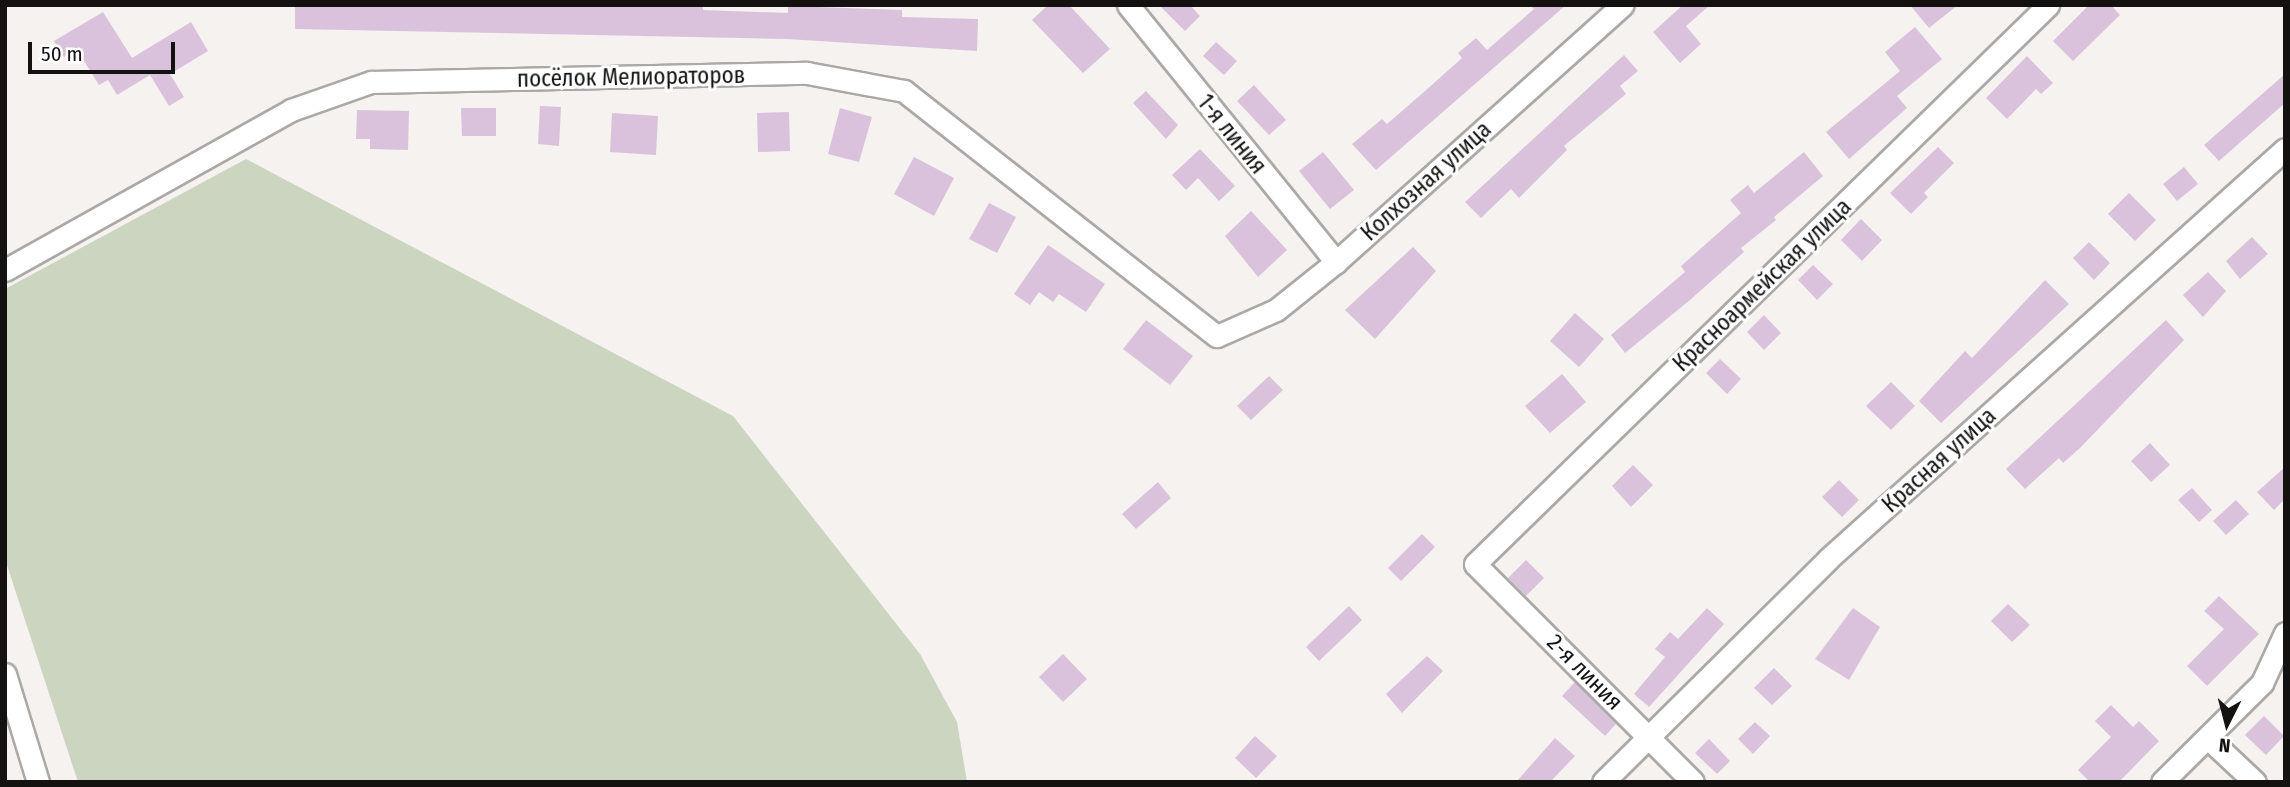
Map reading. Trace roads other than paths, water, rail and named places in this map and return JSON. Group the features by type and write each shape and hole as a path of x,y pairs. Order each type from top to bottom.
{"street":[{"name":"1-я линия","path":"1128,5 1336,262"},
{"name":"Колхозная улица","path":"1217,336 1276,310 1336,262 1622,5"},
{"name":"Красноармейская улица","path":"1475,564 2048,5"},
{"name":"посёлок Мелиораторов","path":"5,270 291,110 371,82 807,74 904,91 1217,336"},
{"name":"Красная улица","path":"1603,782 1828,559 2285,149"},
{"name":"2-я линия","path":"1475,564 1651,737 1693,782"},
{"path":"2162,782 2262,683 2285,633"},
{"path":"5,674 38,782"},
{"path":"2209,738 2255,782"}]}
